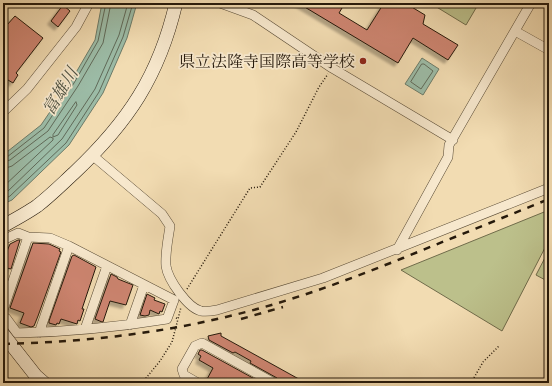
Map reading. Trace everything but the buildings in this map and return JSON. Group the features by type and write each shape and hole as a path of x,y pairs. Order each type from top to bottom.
{"street":[{"path":"3,112 27,89 76,26 89,3"},
{"path":"3,226 37,206 92,156 122,122 154,70 171,25 176,3"},
{"path":"220,3 253,15 332,68 452,140"},
{"path":"396,250 448,157 449,146 452,140 531,3"},
{"path":"515,31 549,50"},
{"path":"92,156 162,214 170,226 166,248 166,268 173,283 183,297 193,308 202,311 217,310 323,278 549,188"},
{"path":"3,240 18,232 28,237 50,238 69,246 174,300 167,319 130,325 40,333 17,333 6,318 3,317"},
{"path":"3,310 28,237"},
{"path":"40,333 69,246"},
{"path":"85,329 107,266"},
{"path":"130,325 144,285"},
{"path":"3,334 36,376 44,383"},
{"path":"198,383 184,374 182,369 196,346 202,343 274,383"}],"path":[{"path":"183,297 196,273 250,188 260,187 296,132 319,87 332,68"},
{"path":"142,383 160,361 172,342 178,319"},
{"path":"471,383 483,362 499,346"}],"green space":[{"path":"430,3 479,3 466,25"},
{"path":"549,210 549,240 502,331 401,270"},
{"path":"549,250 549,282 536,275"}],"water":[{"path":"102,3 137,3 127,38 103,93 69,145 12,200 3,204 3,155 41,125 71,81 95,40"},
{"path":"422,58 439,69 423,95 405,84"}],"railway":[{"path":"3,344 119,336 205,322 234,315 320,290 549,199"},
{"path":"241,319 283,307"}],"place":[{"name":"県立法隆寺国際高等学校","path":"363,61"}],"water label":[{"name":"富雄川","path":"60,91"}]}
